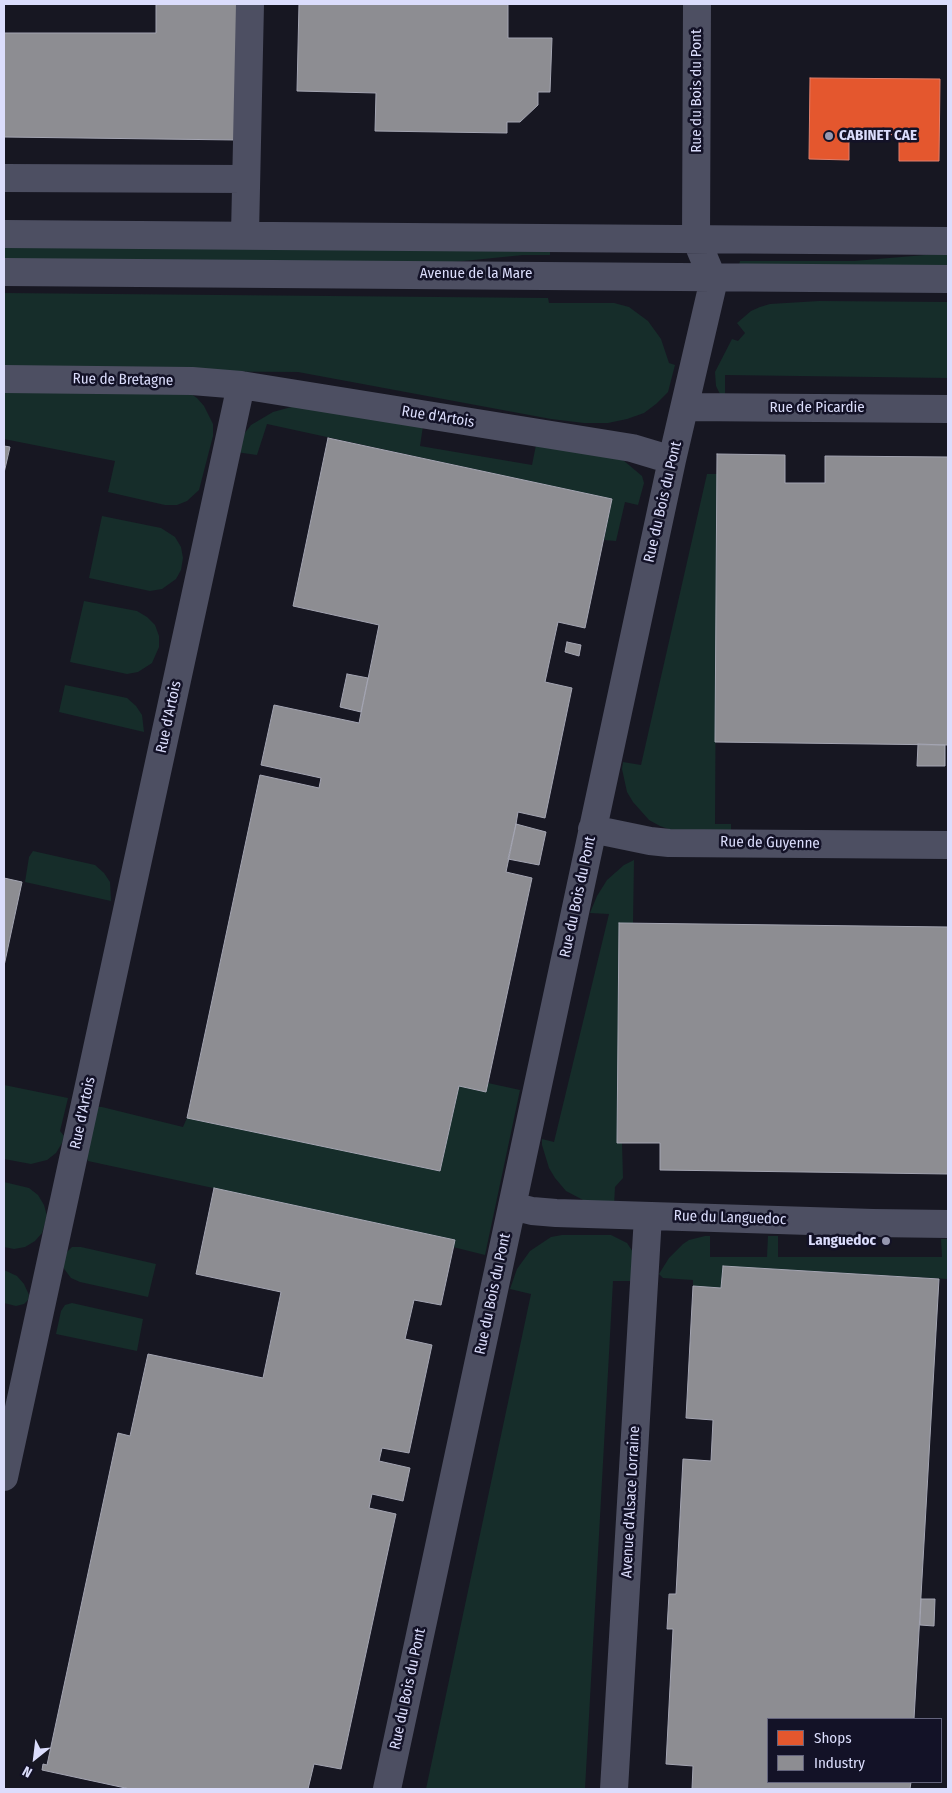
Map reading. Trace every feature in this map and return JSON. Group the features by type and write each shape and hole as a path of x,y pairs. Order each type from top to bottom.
{"street":[{"path":"245,234 250,4"},
{"name":"Rue du Bois du Pont","path":"387,1789 592,829 672,460 712,288 712,277 696,239 697,4"},
{"path":"4,178 246,179"},
{"path":"4,234 245,234 948,241"},
{"name":"Avenue de la Mare","path":"4,272 948,279"},
{"name":"Rue de Bretagne","path":"4,379 192,381 241,385"},
{"name":"Rue d'Artois","path":"4,1477 241,385 632,448 672,460"},
{"name":"Rue de Picardie","path":"685,407 948,409"},
{"name":"Rue de Guyenne","path":"592,829 669,843 948,845"},
{"name":"Rue du Languedoc","path":"512,1206 544,1212 948,1224"},
{"name":"Avenue d'Alsace Lorraine","path":"614,1789 648,1216"}],"green space":[{"path":"4,242 550,246 550,255 523,255 414,266 4,263"},
{"path":"948,253 948,271 739,265 740,261 854,261"},
{"path":"4,293 548,298 549,303 614,303 629,307 648,321 661,339 669,363 675,365 668,392 656,404 644,413 608,423 584,423 551,419 298,372 4,370"},
{"path":"819,301 948,302 948,378 725,375 725,398 721,396 716,386 715,372 732,339 738,341 745,333 737,323 751,311 770,304"},
{"path":"4,388 188,392 204,406 213,424 213,436 199,490 187,501 177,505 165,505 108,492 115,461 4,439"},
{"path":"295,406 423,426 420,446 532,465 536,445 623,460 642,476 644,483 638,505 625,502 616,541 604,540 612,499 267,424 257,455 236,452 244,434 251,425 273,412"},
{"path":"707,474 717,474 715,824 731,824 731,832 674,831 649,820 627,792 622,769 623,762 641,765"},
{"path":"102,516 161,528 175,537 181,547 183,558 181,570 176,579 162,589 150,591 89,578"},
{"path":"84,601 137,611 147,617 155,625 159,636 159,647 152,663 138,672 127,674 70,662"},
{"path":"65,685 127,698 142,715 144,732 59,712"},
{"path":"33,851 95,865 110,882 111,901 25,882 29,857"},
{"path":"634,860 633,923 619,923 617,1143 622,1143 623,1178 615,1187 614,1206 585,1201 566,1191 549,1168 542,1139 554,1142 609,914 590,913 597,896 607,880 624,865"},
{"path":"488,1083 520,1090 485,1255 453,1247 454,1240 88,1161 85,1153 95,1107 102,1107 183,1127 187,1118 440,1171 459,1086 486,1092"},
{"path":"4,1085 68,1098 60,1131 64,1136 62,1143 56,1153 47,1160 31,1164 4,1159"},
{"path":"4,1182 29,1188 38,1195 44,1205 47,1216 42,1233 35,1241 25,1247 14,1249 4,1247"},
{"path":"562,1235 611,1235 627,1243 633,1252 634,1281 613,1281 585,1789 426,1789 531,1294 510,1289 517,1269 530,1251 551,1237"},
{"path":"710,1236 710,1257 767,1257 768,1236 778,1236 778,1257 942,1257 941,1239 948,1239 948,1279 723,1266 721,1288 693,1286 693,1280 663,1278 659,1274 669,1258 683,1244 689,1240"},
{"path":"72,1247 81,1247 156,1264 148,1297 80,1282 71,1278 62,1266 64,1255"},
{"path":"4,1270 17,1276 24,1284 29,1295 28,1300 24,1304 16,1306 4,1303"},
{"path":"72,1303 143,1319 137,1351 56,1334 61,1311 65,1305"}],"building: Shops":[{"path":"810,78 940,79 939,161 899,161 899,135 879,134 878,141 864,141 862,135 849,135 849,160 809,159"}],"building: Industry":[{"path":"156,4 238,4 237,140 4,137 4,33 156,33"},
{"path":"299,4 508,4 508,38 552,38 550,92 538,92 538,105 520,122 507,122 507,133 375,131 376,93 297,91"},
{"path":"328,438 612,499 585,628 558,622 545,682 572,688 545,818 518,812 506,872 532,878 486,1092 459,1086 440,1171 187,1118 260,775 319,788 321,778 261,765 274,705 359,723 379,625 293,606"},
{"path":"4,446 10,447 4,473"},
{"path":"717,454 785,455 785,483 825,483 825,456 948,457 948,745 715,742"},
{"path":"567,642 581,645 579,656 565,652"},
{"path":"347,674 368,678 361,712 340,707"},
{"path":"918,744 945,745 945,766 917,766"},
{"path":"516,824 546,832 539,865 508,859"},
{"path":"4,878 22,882 4,966"},
{"path":"619,923 948,927 948,1174 660,1170 660,1143 617,1143"},
{"path":"214,1188 455,1240 441,1305 414,1300 405,1339 432,1345 409,1453 382,1448 379,1461 410,1468 403,1501 372,1494 369,1508 396,1514 341,1769 314,1764 308,1789 130,1789 42,1770 43,1764 47,1765 118,1433 130,1436 148,1354 263,1378 281,1292 196,1274"},
{"path":"723,1266 939,1279 914,1718 767,1718 767,1783 911,1783 910,1789 692,1789 693,1766 666,1764 673,1629 667,1629 669,1594 676,1594 683,1459 711,1461 713,1420 686,1418 693,1286 721,1288"},
{"path":"921,1599 935,1599 934,1626 920,1625"}],"place":[{"name":"CABINET CAE","path":"829,136"},
{"name":"Languedoc","path":"886,1241"}]}
